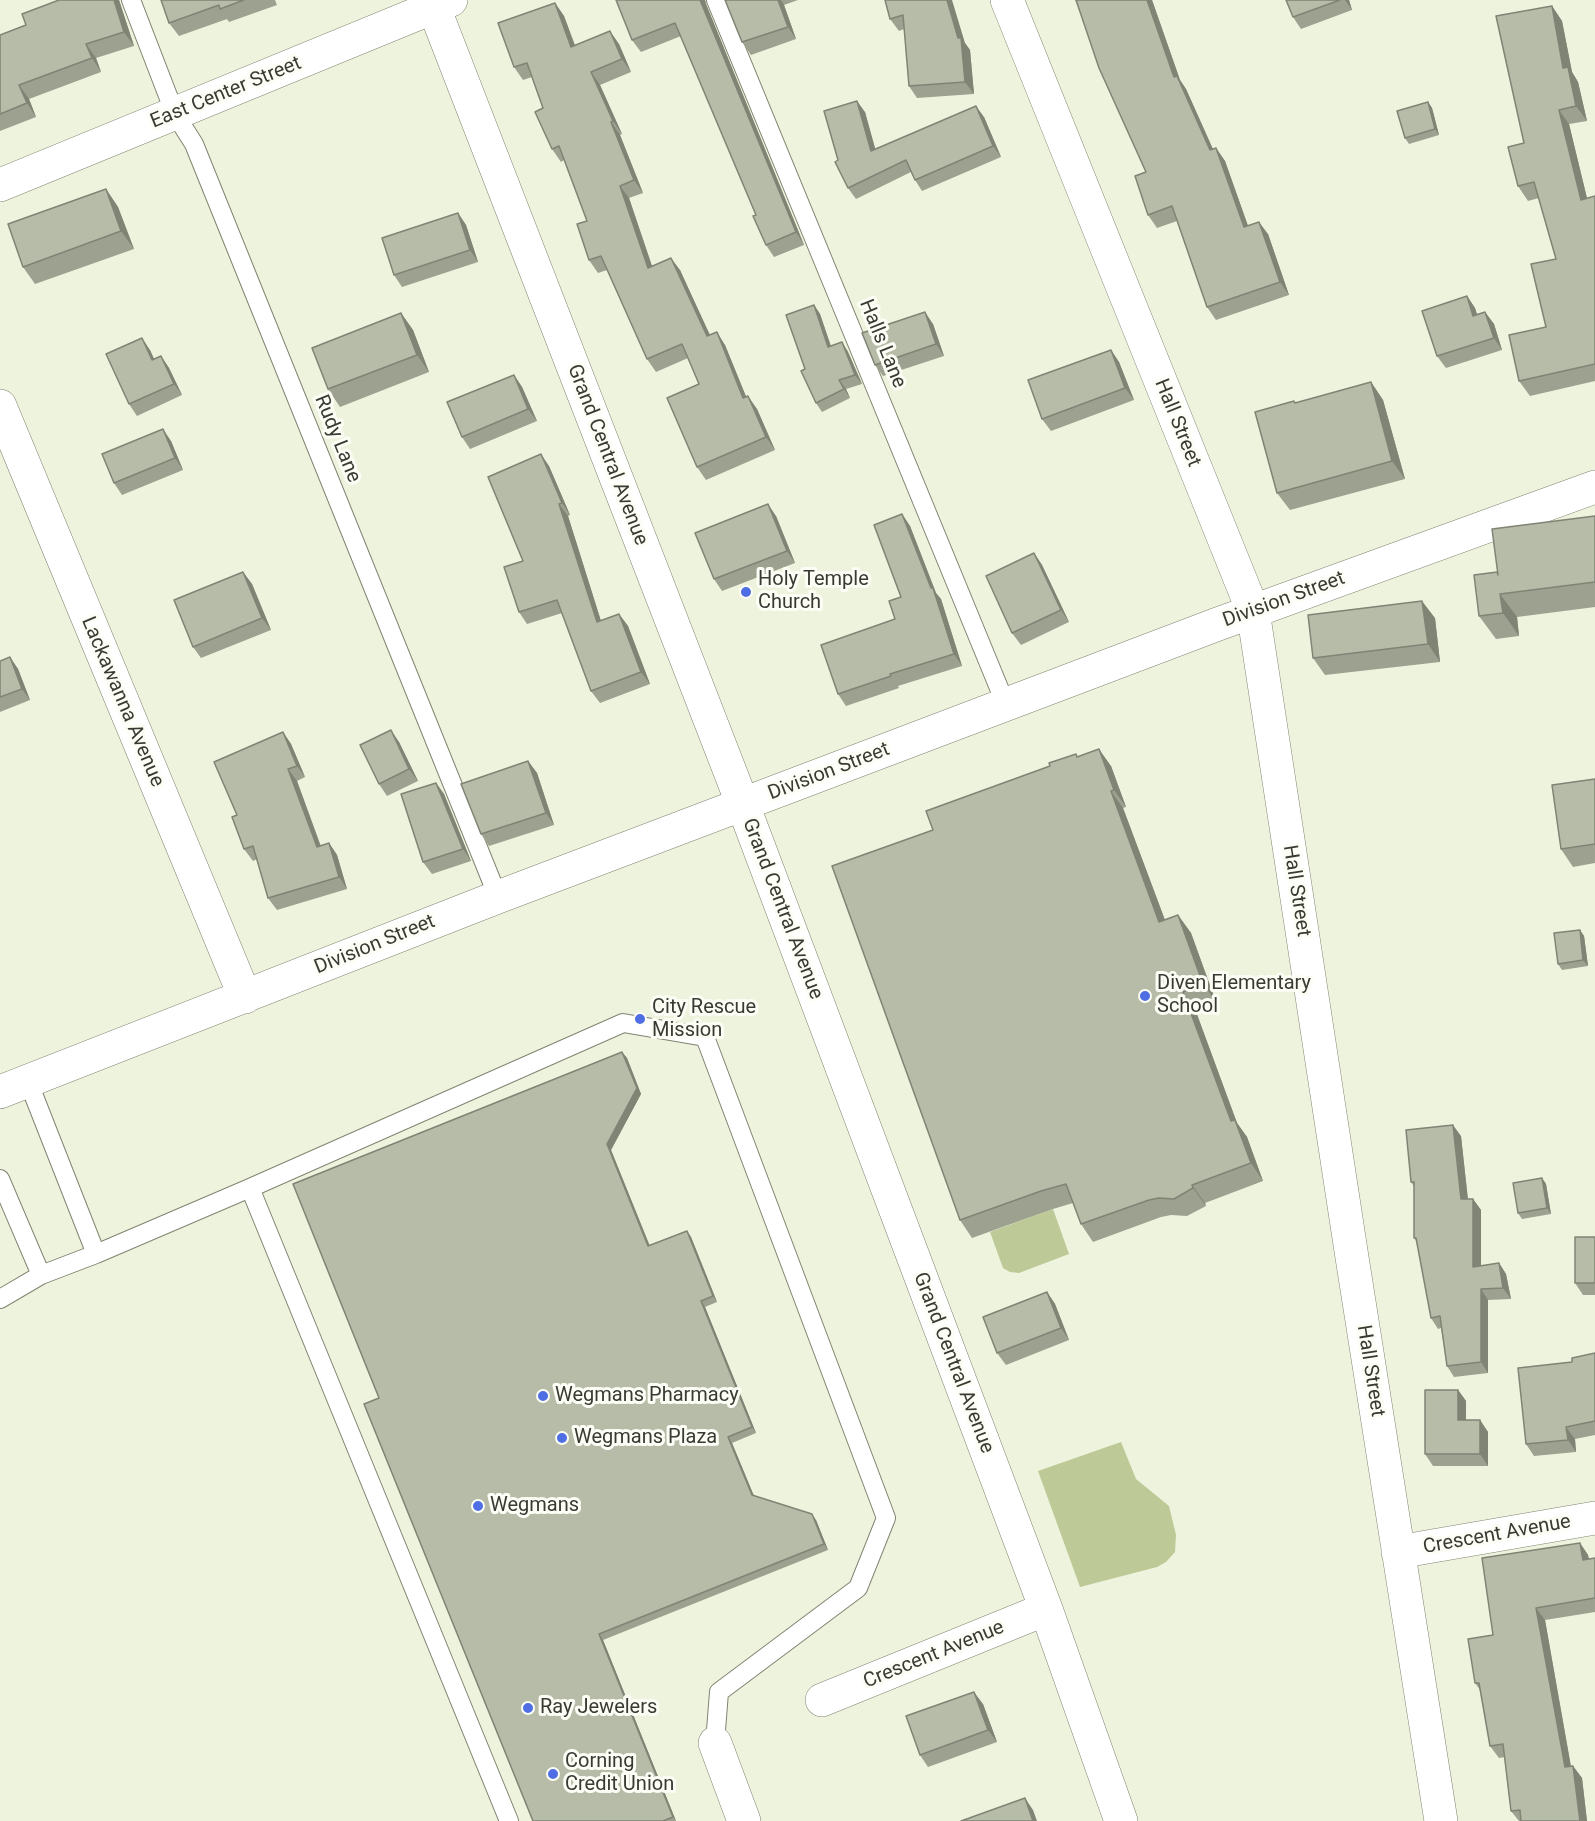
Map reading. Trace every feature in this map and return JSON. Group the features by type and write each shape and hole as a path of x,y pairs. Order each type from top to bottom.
{"street":[{"name":"Hall Street","path":"1006,0 1253,611 1441,1821"},
{"name":"East Center Street","path":"0,185 439,2"},
{"name":"Grand Central Avenue","path":"439,2 1046,1609 1121,1821"},
{"name":"Lackawanna Avenue","path":"0,406 245,997"},
{"name":"Division Street","path":"14,1086 498,897 1253,611 1595,487"},
{"name":"Crescent Avenue","path":"1398,1552 1595,1518"},
{"name":"Crescent Avenue","path":"822,1700 1046,1609"},
{"path":"715,1743 744,1821"}],"lane":[{"name":"Rudy Lane","path":"130,0 175,114 194,144 498,897"},
{"name":"Halls Lane","path":"716,0 1006,705"},
{"path":"0,1299 41,1275 250,1188 623,1023 705,1037 886,1518 858,1588 718,1692 715,1743"},
{"path":"14,1086 96,1254"},
{"path":"0,1179 41,1275"},
{"path":"250,1188 509,1821"}],"green space":[{"path":"1053,1209 1069,1254 1019,1273 1003,1268 990,1232"},
{"path":"1121,1442 1136,1479 1169,1506 1176,1535 1175,1552 1166,1562 1157,1567 1080,1587 1038,1471"}],"building":[{"path":"59,0 114,0 124,32 86,44 92,58 19,85 27,103 0,114 0,35 26,25 22,14"},
{"path":"161,0 244,0 220,9 219,5 169,23"},
{"path":"616,0 700,0 796,232 766,245 753,216 756,215 675,23 632,40"},
{"path":"725,0 778,0 788,27 742,42"},
{"path":"885,0 947,0 958,38 961,38 965,82 909,86 903,15 890,19"},
{"path":"1076,0 1147,0 1174,77 1177,76 1210,150 1216,148 1244,227 1259,222 1280,282 1207,307 1172,206 1148,215 1135,176 1146,172 1099,68"},
{"path":"1286,0 1340,0 1293,17"},
{"path":"555,3 571,47 610,31 622,59 591,72 613,121 611,122 634,180 620,186 648,268 671,258 707,336 717,332 743,398 748,396 766,437 697,467 667,398 699,384 682,344 647,359 601,256 589,260 577,224 587,221 559,146 552,149 535,112 543,108 527,63 514,67 498,23"},
{"path":"1552,6 1563,68 1568,67 1576,106 1559,110 1581,200 1595,196 1595,364 1519,381 1509,335 1546,327 1531,264 1556,259 1534,182 1518,186 1508,147 1524,143 1496,16"},
{"path":"857,101 871,151 976,106 993,146 915,180 906,160 848,188 835,162 838,160 824,111"},
{"path":"1428,102 1435,129 1405,138 1397,111"},
{"path":"106,189 121,231 23,267 8,224"},
{"path":"458,213 470,250 394,275 382,238"},
{"path":"1467,296 1473,316 1485,312 1494,338 1437,356 1422,311"},
{"path":"814,305 828,347 842,342 855,375 839,380 844,389 816,403 801,371 805,369 786,315"},
{"path":"925,312 936,344 875,365 862,333"},
{"path":"401,313 417,355 328,389 312,348"},
{"path":"142,338 152,360 161,356 174,384 129,404 106,354"},
{"path":"1111,350 1125,388 1042,419 1028,380"},
{"path":"514,375 528,409 462,437 447,402"},
{"path":"1371,382 1392,461 1277,493 1255,412"},
{"path":"163,429 175,458 114,483 102,454"},
{"path":"541,454 562,503 559,504 597,622 619,614 641,672 591,691 557,600 519,612 504,567 523,561 488,477"},
{"path":"768,504 787,551 714,579 695,533"},
{"path":"902,514 931,588 933,588 954,654 890,674 891,676 838,694 821,645 895,619 889,601 901,597 874,525"},
{"path":"1595,516 1595,582 1500,594 1503,613 1479,616 1474,575 1497,572 1498,575 1492,529"},
{"path":"1034,553 1061,610 1012,633 986,576"},
{"path":"243,572 262,618 193,647 174,600"},
{"path":"1422,601 1428,644 1313,658 1308,615"},
{"path":"10,657 22,689 0,697 0,661"},
{"path":"391,730 409,769 379,784 360,745"},
{"path":"283,732 297,766 288,769 317,847 329,843 339,877 268,898 253,846 244,849 232,817 237,815 214,762"},
{"name":"Diven Elementary School","path":"1099,749 1114,790 1111,791 1159,922 1178,915 1203,984 1183,992 1231,1121 1235,1120 1251,1163 1192,1185 1193,1188 1174,1199 1149,1200 1081,1224 1066,1184 960,1220 832,866 933,830 926,811 1050,766 1049,763"},
{"path":"528,761 546,813 481,834 461,784"},
{"path":"1595,779 1595,844 1561,849 1552,785"},
{"path":"436,783 463,849 423,862 401,794"},
{"path":"1580,930 1583,960 1558,964 1554,933"},
{"name":"Wegmans Plaza","path":"622,1052 637,1088 607,1144 648,1246 687,1231 713,1296 701,1301 752,1427 728,1437 752,1495 812,1514 824,1544 599,1634 673,1817 663,1821 533,1821 364,1404 379,1398 293,1184"},
{"path":"1453,1125 1461,1199 1473,1199 1473,1267 1499,1263 1503,1288 1481,1289 1481,1362 1447,1366 1440,1316 1431,1318 1416,1238 1414,1238 1414,1182 1411,1182 1406,1130"},
{"path":"1542,1178 1547,1208 1518,1213 1513,1183"},
{"path":"1575,1237 1595,1237 1595,1283 1575,1283"},
{"path":"1047,1292 1061,1328 997,1353 983,1317"},
{"path":"1595,1353 1595,1421 1566,1427 1568,1440 1526,1444 1518,1368 1572,1362 1572,1358"},
{"path":"1425,1390 1458,1390 1458,1420 1480,1420 1480,1454 1425,1454"},
{"path":"1580,1543 1583,1560 1595,1558 1595,1598 1536,1608 1565,1767 1573,1766 1580,1821 1521,1821 1520,1810 1511,1811 1503,1744 1490,1746 1479,1683 1475,1683 1468,1639 1493,1635 1482,1558"},
{"path":"974,1692 988,1730 920,1755 906,1716"},
{"path":"1025,1798 1033,1821 961,1821"}],"place":[{"name":"Holy Temple Church","path":"746,592"},
{"name":"Diven Elementary School","path":"1145,996"},
{"name":"City Rescue Mission","path":"640,1019"},
{"name":"Wegmans Pharmacy","path":"543,1396"},
{"name":"Wegmans Plaza","path":"562,1438"},
{"name":"Wegmans","path":"478,1506"},
{"name":"Ray Jewelers","path":"528,1708"},
{"name":"Corning Credit Union","path":"553,1774"}]}
